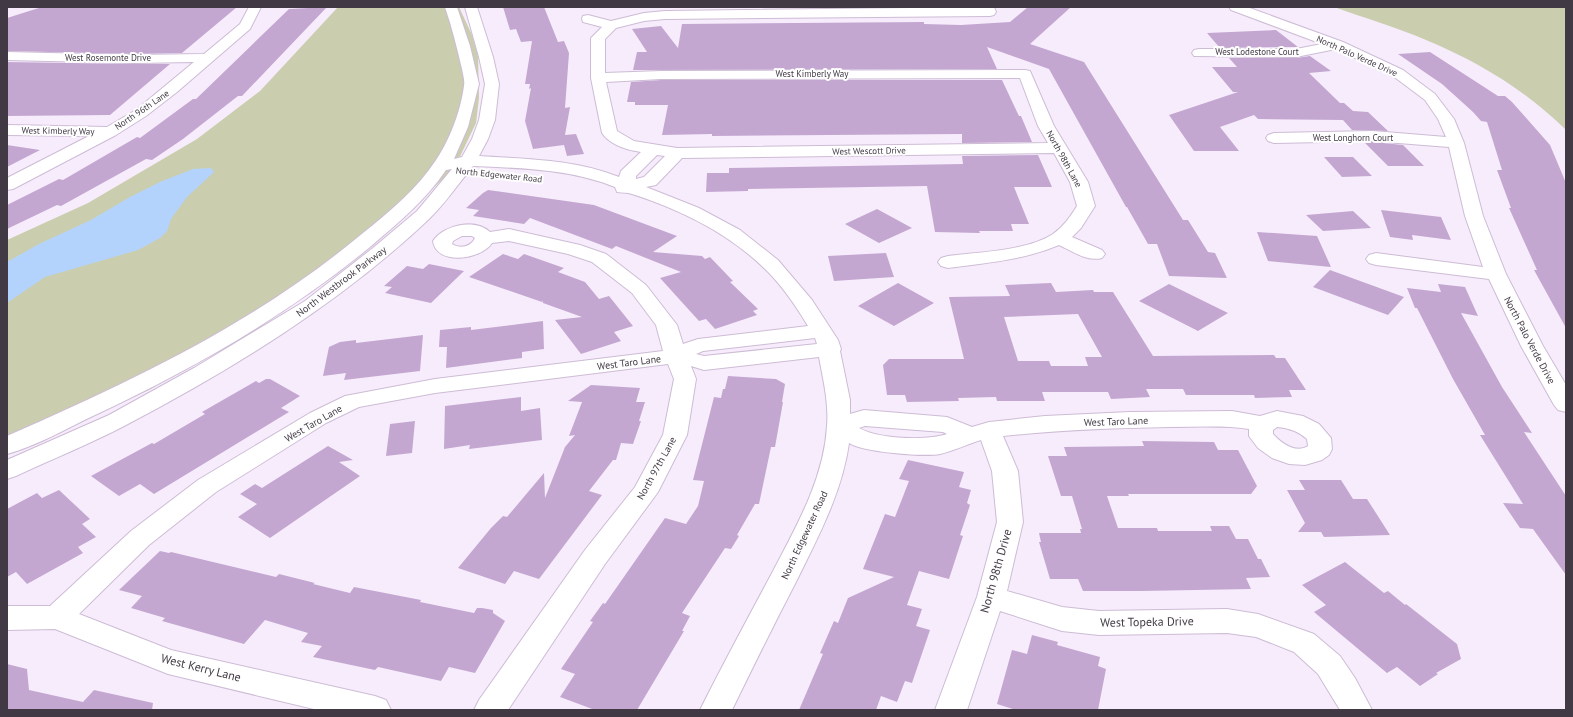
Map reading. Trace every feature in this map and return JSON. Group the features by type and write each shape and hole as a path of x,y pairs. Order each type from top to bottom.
{"street":[{"name":"North 96th Lane","path":"7,185 110,132 141,113 172,90 245,26 255,7"},
{"name":"North Westbrook Parkway","path":"451,7 464,46 472,83 464,118 456,138 456,166"},
{"name":"North Westbrook Parkway","path":"7,470 117,420 202,373 306,309 380,252 423,215 456,166 480,138 486,120 492,84 486,57 471,7"},
{"name":"North Palo Verde Drive","path":"1235,7 1338,45 1398,73 1430,97 1446,119 1456,143 1474,216 1496,274 1532,346 1566,405"},
{"path":"588,19 611,25 644,17 665,15 989,10"},
{"path":"611,25 598,38 598,78 610,133 629,145 677,153"},
{"name":"West Lodestone Court","path":"1199,53 1296,53 1338,45"},
{"name":"West Rosemonte Drive","path":"7,56 134,59 210,58"},
{"name":"West Kimberly Way","path":"598,78 668,75 1025,74"},
{"name":"North 98th Lane","path":"948,262 1012,254 1038,247 1059,238 1075,224 1086,206 1079,182 1046,126 1025,74"},
{"name":"West Kimberly Way","path":"7,130 110,132"},
{"name":"West Longhorn Court","path":"1274,138 1373,136 1456,143"},
{"name":"West Wescott Drive","path":"677,153 1060,148"},
{"path":"653,149 627,175 629,188 650,181 677,153"},
{"name":"North Westbrook Parkway","path":"7,446 99,406 225,338 282,304 356,250 395,216 418,193 456,166"},
{"name":"North Edgewater Road","path":"456,166 600,188 629,188 693,212 733,234 771,264 806,304 826,340 838,400 839,426 834,461 826,491 803,540 716,710"},
{"name":"North 97th Lane","path":"485,238 509,235 573,249 600,258 639,289 666,325 685,379 675,435 645,492 595,557 490,710"},
{"path":"1059,238 1095,254"},
{"path":"1376,259 1496,274"},
{"name":"West Taro Lane","path":"57,617 140,538 207,486 318,418 353,401 435,386 676,356 704,363 826,340"},
{"name":"West Taro Lane","path":"839,426 860,440 896,445 938,446 980,432 1045,424 1130,420 1232,419 1263,424"},
{"name":"North 98th Drive","path":"950,710 991,596 1010,522 1005,471 980,432"},
{"name":"West Topeka Drive","path":"991,596 1062,619 1099,623 1227,621 1258,626 1304,643 1329,665 1344,687 1356,710"},
{"name":"West Kerry Lane","path":"7,618 57,617 168,662 375,710"}],"green space":[{"path":"338,7 459,7 472,35 478,56 479,98 476,123 455,167 394,226 293,303 151,389 7,455 7,240 88,203 197,139 260,91"},
{"path":"1334,7 1566,7 1566,130 1518,90 1483,68 1415,35"}],"water":[{"path":"211,168 214,172 187,197 171,219 167,231 160,238 138,250 45,277 7,303 7,262 39,244 91,220 130,197 160,182 193,169"}],"building":[{"path":"42,7 237,7 182,53 134,54 7,51 7,18"},
{"path":"327,7 242,96 238,96 183,139 152,160 146,159 61,206 57,205 7,229 7,205 59,179 63,180 137,137 140,138 193,99 196,99 289,9"},
{"path":"503,7 544,7 558,42 564,41 569,53 565,108 570,107 565,135 576,134 584,154 567,156 564,145 533,149 525,121 531,88 529,89 530,84 525,84 532,41 521,42 516,29 510,30"},
{"path":"1028,7 1071,7 1030,44 1084,62 1183,220 1188,220 1208,252 1215,253 1227,278 1169,276 1157,244 1148,244 1049,69 987,47 997,69 633,70 637,52 647,52 632,29 661,26 678,48 682,24 924,22 924,24 961,25 1010,22"},
{"path":"1276,30 1298,47 1220,48 1207,33"},
{"path":"1430,52 1498,96 1505,96 1550,145 1566,183 1566,328 1534,270 1537,270 1509,208 1511,208 1497,170 1502,170 1487,122 1481,121 1442,84 1398,54"},
{"path":"1310,56 1331,71 1309,73 1340,103 1344,103 1353,111 1368,112 1388,131 1352,130 1343,120 1258,119 1254,115 1220,127 1239,151 1194,151 1169,115 1238,92 1233,92 1212,67 1237,67 1229,58 1296,58"},
{"path":"7,62 170,64 110,115 7,116"},
{"path":"661,80 1002,80 1019,116 1021,116 1032,142 962,143 962,134 662,135 668,105 635,105 635,102 627,102 631,82"},
{"path":"1373,142 1403,145 1424,166 1388,166 1365,143"},
{"path":"7,145 40,150 7,167"},
{"path":"1038,155 1052,187 1014,187 1029,224 1011,224 1013,231 979,231 980,233 935,232 927,186 748,189 748,191 706,192 707,173 729,173 729,168 963,164 962,156"},
{"path":"1324,157 1353,157 1372,176 1342,177"},
{"path":"488,190 594,205 677,236 653,252 702,256 705,259 710,257 733,281 730,282 758,309 753,311 757,315 715,329 706,319 699,321 660,278 681,272 616,246 612,249 530,218 524,224 473,216 479,210 466,208"},
{"path":"877,209 912,228 879,243 845,224"},
{"path":"1381,210 1441,217 1451,240 1412,235 1413,240 1390,237"},
{"path":"1353,211 1371,228 1323,231 1306,215"},
{"path":"1257,232 1317,236 1331,267 1268,261"},
{"path":"886,253 894,277 834,281 828,256"},
{"path":"503,254 518,259 524,254 564,268 558,272 585,282 599,299 609,296 633,326 614,332 621,341 581,354 555,320 582,317 543,303 542,300 542,302 469,277"},
{"path":"429,264 464,271 431,303 385,293 392,287 384,286 407,266 423,269"},
{"path":"1330,270 1404,297 1388,315 1313,287"},
{"path":"898,283 934,303 894,326 858,306"},
{"path":"1051,283 1056,292 1093,290 1094,292 1113,292 1153,356 1274,355 1276,358 1285,358 1306,390 1289,390 1292,397 1255,398 1254,395 1186,395 1183,389 1146,389 1150,397 1111,399 1108,392 1042,392 1045,401 997,401 996,397 958,398 959,401 907,402 905,395 887,395 883,365 889,359 964,359 949,297 1010,296 1005,285","holes":["1078,314 1102,357 1085,357 1088,366 1051,366 1049,361 1018,361 1004,317"]},
{"path":"1169,284 1228,313 1198,331 1139,301"},
{"path":"1438,284 1465,287 1478,316 1461,313 1502,387 1532,433 1524,432 1566,496 1566,575 1533,529 1520,528 1503,503 1523,504 1480,435 1485,435 1453,379 1417,308 1415,308 1407,288 1441,292"},
{"path":"543,321 544,349 522,352 522,358 446,368 447,347 439,347 440,330 471,327 471,330"},
{"path":"423,335 420,371 344,380 346,373 323,376 329,347 340,342 356,340 356,343"},
{"path":"728,376 776,379 785,384 775,447 771,447 759,504 755,504 737,535 739,536 731,549 725,548 682,613 690,616 682,631 684,631 637,710 595,710 560,697 575,674 561,669 593,622 590,621 603,603 605,604 665,518 686,524 698,506 704,481 693,480 714,397 721,398"},
{"path":"266,379 270,379 300,396 281,408 289,412 154,494 140,484 119,496 91,476 152,443 154,444 205,414 202,412 256,381 259,383"},
{"path":"591,385 640,388 636,402 645,402 639,421 641,421 633,444 621,443 616,460 613,460 589,491 602,495 539,579 514,571 505,584 458,568 491,528 503,516 507,517 544,473 545,498 565,447 575,435 569,436 582,402 568,401"},
{"path":"521,397 521,411 540,408 542,440 469,449 470,445 444,449 445,406"},
{"path":"415,421 412,453 386,456 390,424"},
{"path":"1142,441 1214,442 1218,450 1238,450 1257,486 1251,494 1128,494 1129,496 1107,496 1118,528 1157,528 1158,531 1212,531 1210,526 1229,526 1236,539 1248,539 1258,559 1261,559 1270,577 1246,578 1251,589 1141,591 1083,591 1078,579 1050,579 1039,542 1041,542 1039,533 1081,533 1080,529 1082,529 1072,496 1061,496 1048,456 1067,456 1064,447 1144,446"},
{"path":"328,446 353,460 339,462 360,476 270,538 238,517 257,504 240,494 255,484 262,488"},
{"path":"908,460 964,472 959,487 971,490 967,503 970,505 960,535 963,536 949,579 919,571 907,605 922,609 916,626 930,630 912,683 905,681 897,702 881,696 876,710 799,710 823,654 820,653 834,621 838,623 848,598 894,577 863,569 885,514 895,517 909,481 899,479"},
{"path":"1299,480 1341,480 1353,499 1367,499 1390,535 1324,537 1321,532 1298,532 1305,523 1287,490 1305,490"},
{"path":"59,490 90,519 82,524 96,537 78,547 83,553 27,584 16,572 7,577 7,509 37,493 42,498"},
{"path":"160,551 171,552 276,577 279,574 350,593 354,587 421,600 420,602 474,613 477,608 493,610 493,613 505,621 475,673 449,667 441,681 378,667 375,670 313,657 322,646 301,642 308,633 265,620 244,644 162,621 165,618 131,608 142,596 119,590"},
{"path":"1345,562 1384,593 1388,591 1405,605 1406,604 1457,644 1461,659 1436,673 1438,674 1420,686 1397,667 1387,673 1314,612 1326,605 1302,585"},
{"path":"1032,635 1058,642 1057,645 1100,657 1098,666 1106,669 1098,710 1016,710 997,704 1012,650 1027,654"},
{"path":"7,664 27,669 29,690 83,702 94,690 153,703 152,710 7,710"}]}
